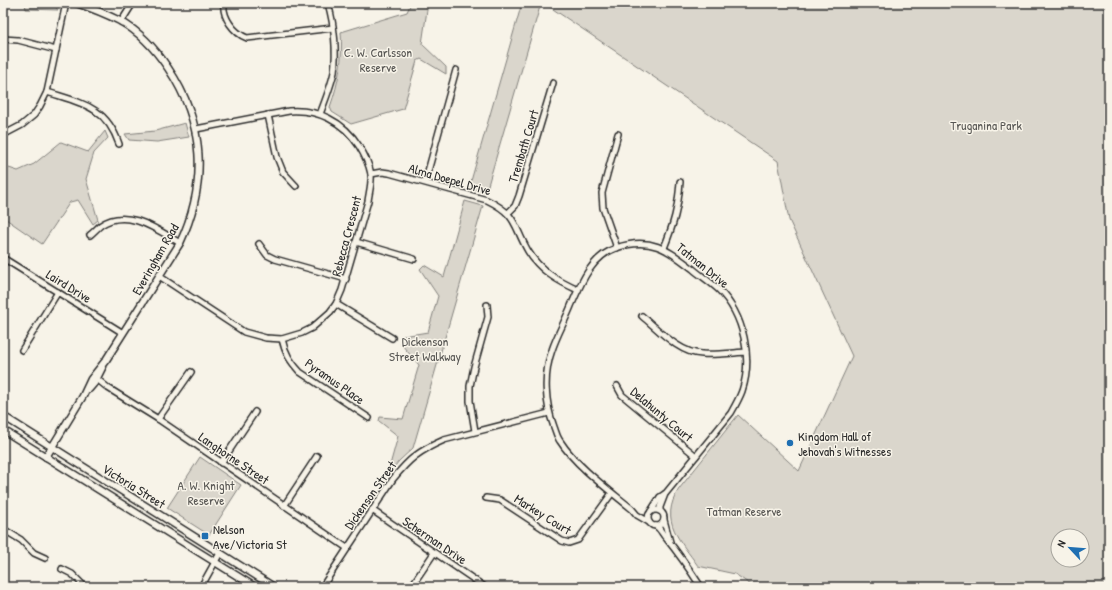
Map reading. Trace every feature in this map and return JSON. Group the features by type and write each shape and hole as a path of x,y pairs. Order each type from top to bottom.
{"street":[{"path":"3,135 22,126 34,115 47,92 66,3"},
{"name":"Everingham Road","path":"46,456 180,243 195,203 200,162 196,129 188,104 178,83 158,53 138,34 121,22 96,10 76,3"},
{"path":"121,22 133,3"},
{"path":"224,3 224,13 235,30 241,36 247,38 334,28"},
{"path":"320,114 334,73 334,28 328,3"},
{"path":"3,39 18,40 56,50"},
{"path":"425,182 456,70"},
{"name":"Trembath Court","path":"508,213 515,206 520,196 553,83"},
{"path":"47,92 85,104 99,113 110,124 119,144"},
{"name":"Rebecca Crescent","path":"159,276 244,332 266,338 282,339 302,333 321,321 336,304 346,279 368,201 371,174 364,154 352,135 338,123 320,114 298,111 268,115 196,129"},
{"path":"268,115 276,157 283,172 296,186"},
{"path":"617,248 603,208 602,193 618,134"},
{"name":"Alma Doepel Drive","path":"371,174 382,172 389,173 487,200 500,206 508,213 515,223 528,251 535,260 551,276 578,290"},
{"path":"664,248 677,211 680,182"},
{"path":"90,235 102,224 114,219 131,219 148,225 180,243"},
{"path":"356,242 414,259"},
{"name":"Tatman Drive","path":"649,522 637,515 576,461 559,440 549,413 546,392 546,375 551,351 587,272 605,253 617,248 639,243 652,244 664,248 677,256 718,290 729,302 737,318 746,352 745,378 739,400 731,413 666,493 660,507 660,511"},
{"path":"259,244 267,255 275,259 346,279"},
{"name":"Laird Drive","path":"3,258 124,333"},
{"path":"22,350 58,292"},
{"path":"336,304 392,338"},
{"path":"475,431 470,401 470,386 488,316 487,305"},
{"path":"642,316 670,340 692,353 746,352"},
{"name":"Pyramus Place","path":"282,339 284,350 291,362 300,372 369,418"},
{"path":"158,420 190,372"},
{"name":"Langhorne Street","path":"95,379 347,548"},
{"name":"Delahunty Court","path":"617,386 622,395 696,456"},
{"path":"221,463 255,412"},
{"name":"Dickenson Street","path":"322,587 372,510 406,463 415,455 429,446 444,440 549,413"},
{"name":"Victoria Street","path":"3,416 274,587"},
{"name":"Victoria Street","path":"3,430 255,587"},
{"path":"284,506 317,456"},
{"name":"Markey Court","path":"486,498 500,500 562,541 569,544 578,540 612,493"},
{"name":"Tatman Drive","path":"650,512 660,497 666,493"},
{"name":"Scherman Drive","path":"372,510 485,587"},
{"path":"632,510 642,514 658,510 660,511 664,515 670,543"},
{"path":"650,512 649,522 653,526 660,528 664,537 680,555 701,587"},
{"path":"656,526 661,524 664,520"},
{"path":"3,529 21,540 34,553 45,558"},
{"path":"201,587 220,553"},
{"path":"411,587 434,553"},
{"path":"62,570 72,574 85,587"}],"green space":[{"path":"14,3 44,3 55,6 58,10 26,9 25,4"},
{"name":"C. W. Carlsson Reserve","path":"411,3 428,3 422,44 446,67 446,74 421,59 417,61 403,109 351,124 332,112 330,107 340,70 341,32 407,12"},
{"path":"522,3 541,3 486,192 469,188"},
{"path":"544,3 1109,3 1109,587 754,587 735,574 698,566 679,539 671,521 673,500 679,489 738,415 799,471 852,356 789,220 778,161"},
{"path":"185,123 189,137 157,142 129,140 125,134 155,131"},
{"path":"105,131 108,138 94,153 86,179 98,220 93,224 78,200 70,202 42,244 3,217 3,166 18,171 34,164 61,142 88,152"},
{"name":"Dickenson Street Walkway","path":"465,201 483,206 413,448 399,461 387,476 398,436 379,421 380,417 403,419 419,365 401,344 403,336 428,332 438,296 420,269 424,265 444,277"},
{"name":"A. W. Knight Reserve","path":"200,457 241,485 209,535 167,508"}],"place":[{"name":"Kingdom Hall of Jehovah's Witnesses","path":"790,443"},
{"name":"Nelson Ave/Victoria St","path":"205,536"}],"park label":[{"name":"Truganina Park","path":"986,125"},
{"name":"Tatman Reserve","path":"744,511"}]}
